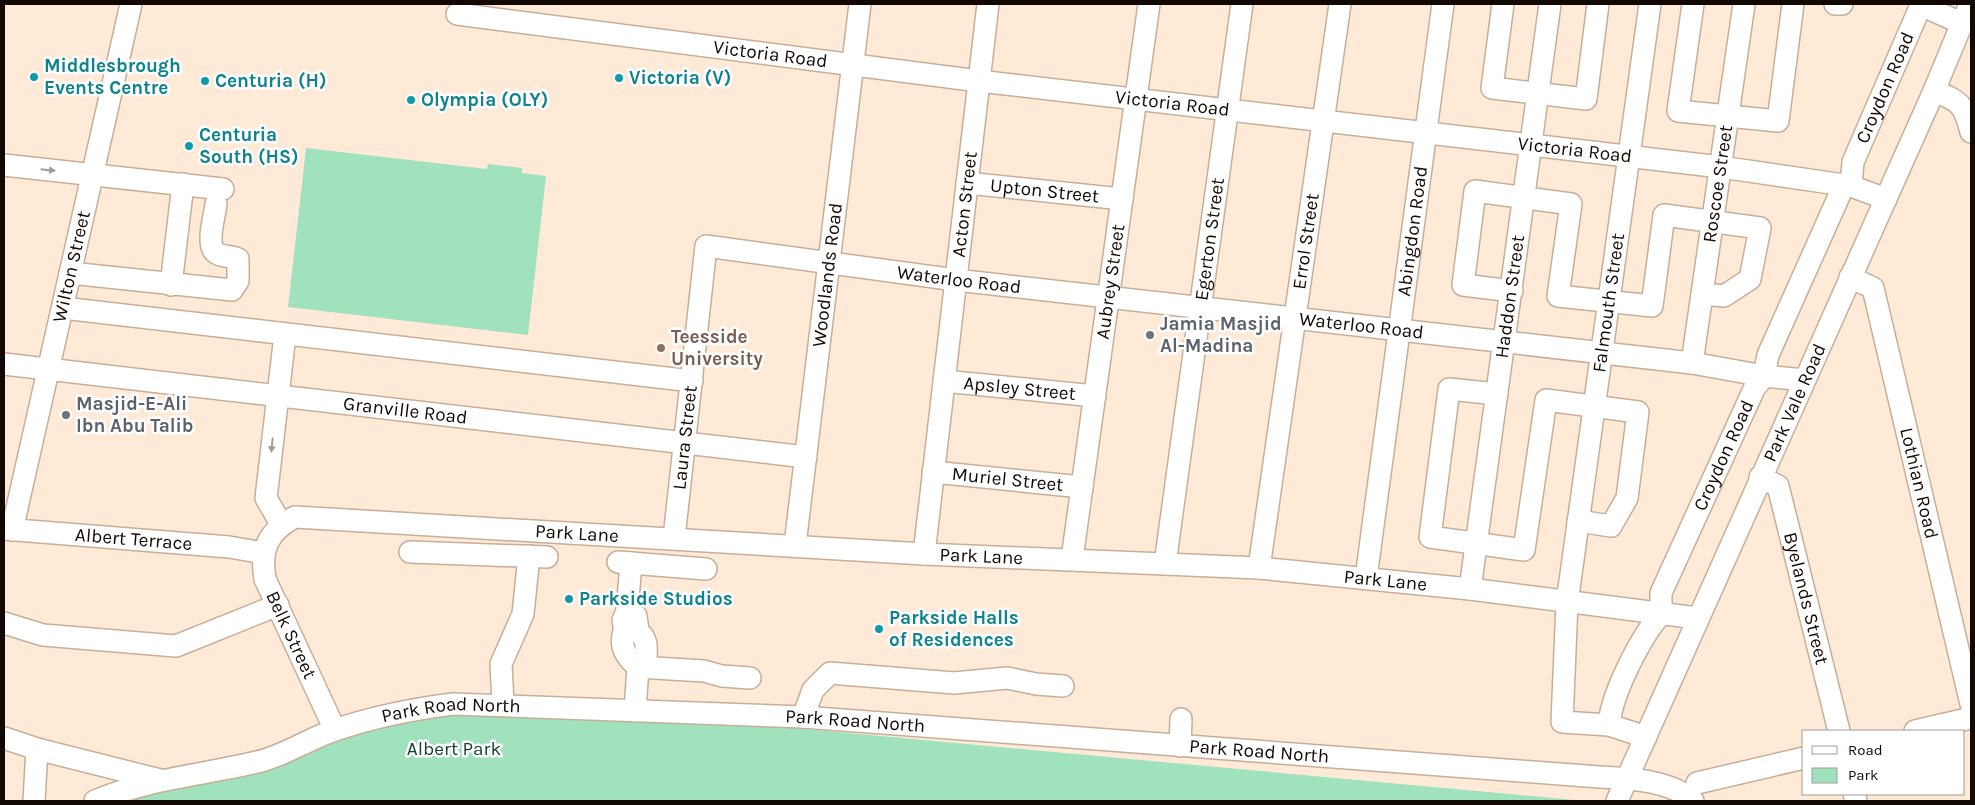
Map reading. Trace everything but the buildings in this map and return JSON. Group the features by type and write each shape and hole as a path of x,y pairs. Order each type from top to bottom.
{"street":[{"name":"Wilton Street","path":"8,530 49,370 131,4"},
{"name":"Woodlands Road","path":"796,545 860,4"},
{"name":"Acton Street","path":"924,554 988,4"},
{"name":"Aubrey Street","path":"1072,559 1149,4"},
{"name":"Egerton Street","path":"1165,564 1242,4"},
{"name":"Errol Street","path":"1259,568 1340,4"},
{"name":"Abingdon Road","path":"1366,578 1443,4"},
{"path":"1503,4 1492,88 1586,99 1598,4"},
{"name":"Haddon Street","path":"1470,589 1525,198 1550,4"},
{"name":"Falmouth Street","path":"1609,725 1562,722 1567,603 1600,352 1650,4"},
{"path":"1693,4 1678,111 1778,121 1792,4"},
{"name":"Roscoe Street","path":"1692,362 1744,4"},
{"path":"1835,4 1842,4"},
{"name":"Park Vale Road","path":"1617,801 1697,618 1934,91 1970,4"},
{"name":"Croydon Road","path":"1661,614 1661,593 1754,389 1764,376 1768,355 1847,186 1853,162 1921,5 1963,24"},
{"name":"Victoria Road","path":"457,14 979,82 1721,167 1847,186 1886,198"},
{"path":"1934,91 1960,103 1965,109 1971,132"},
{"path":"4,165 183,184 220,197 211,241 212,249 219,255 238,260 238,281 235,288 226,291 70,273"},
{"name":"Upton Street","path":"967,183 1122,199"},
{"path":"171,285 183,184"},
{"path":"1512,291 1463,285 1475,191 1571,204 1558,296 1652,306 1664,215 1760,228 1750,279 1724,296 1702,294"},
{"name":"Waterloo Road","path":"706,246 956,280 1692,362 1764,376 1804,380"},
{"name":"Laura Street","path":"674,538 706,246"},
{"name":"Lothian Road","path":"1850,277 1873,288 1971,704"},
{"path":"62,308 692,381"},
{"path":"272,538 266,498 284,335"},
{"name":"Granville Road","path":"4,364 806,457"},
{"name":"Apsley Street","path":"944,381 1095,396"},
{"path":"1497,394 1450,389 1430,537 1524,550 1546,400 1638,412 1627,498 1611,526 1578,521"},
{"name":"Muriel Street","path":"933,472 1082,487"},
{"name":"Byelands Street","path":"1760,477 1778,486 1839,730"},
{"name":"Park Lane","path":"272,538 295,517 310,517 924,554 1259,568 1470,589 1567,603 1697,618"},
{"name":"Albert Terrace","path":"8,530 229,547 272,538"},
{"name":"Belk Street","path":"272,538 265,578 334,730"},
{"path":"410,552 538,556 523,614 502,664 503,704"},
{"path":"706,569 625,563 627,611 623,620 632,632 622,641 623,649 630,660 642,668 704,671 722,676 750,678"},
{"path":"4,623 43,635 176,646 278,605"},
{"path":"1646,737 1609,725 1610,710 1647,629 1661,614"},
{"path":"634,711 642,668"},
{"path":"803,717 813,690 830,674 954,683 1007,678 1036,684 1063,686"},
{"name":"Park Road North","path":"95,801 116,792 259,762 334,730 417,709 453,704 503,704 803,717 1627,779 1659,785 1685,793 1695,792"},
{"path":"1919,730 1971,718"},
{"path":"1180,746 1181,719"},
{"path":"4,738 38,749 164,781"},
{"path":"34,800 38,749"},
{"path":"1695,792 1802,759"}],"green space":[{"path":"306,148 487,169 488,164 522,168 522,173 546,176 528,335 288,307"},
{"name":"Albert Park","path":"447,696 1585,801 112,801"}],"place":[{"name":"Middlesbrough Events Centre","path":"34,77"},
{"name":"Victoria (V)","path":"619,78"},
{"name":"Centuria (H)","path":"205,81"},
{"name":"Olympia (OLY)","path":"411,100"},
{"name":"Centuria South (HS)","path":"189,146"},
{"name":"Jamia Masjid Al-Madina","path":"1150,335"},
{"name":"Teesside University","path":"661,348"},
{"name":"Masjid-E-Ali Ibn Abu Talib","path":"66,415"},
{"name":"Parkside Studios","path":"569,599"},
{"name":"Parkside Halls of Residences","path":"879,629"}]}
